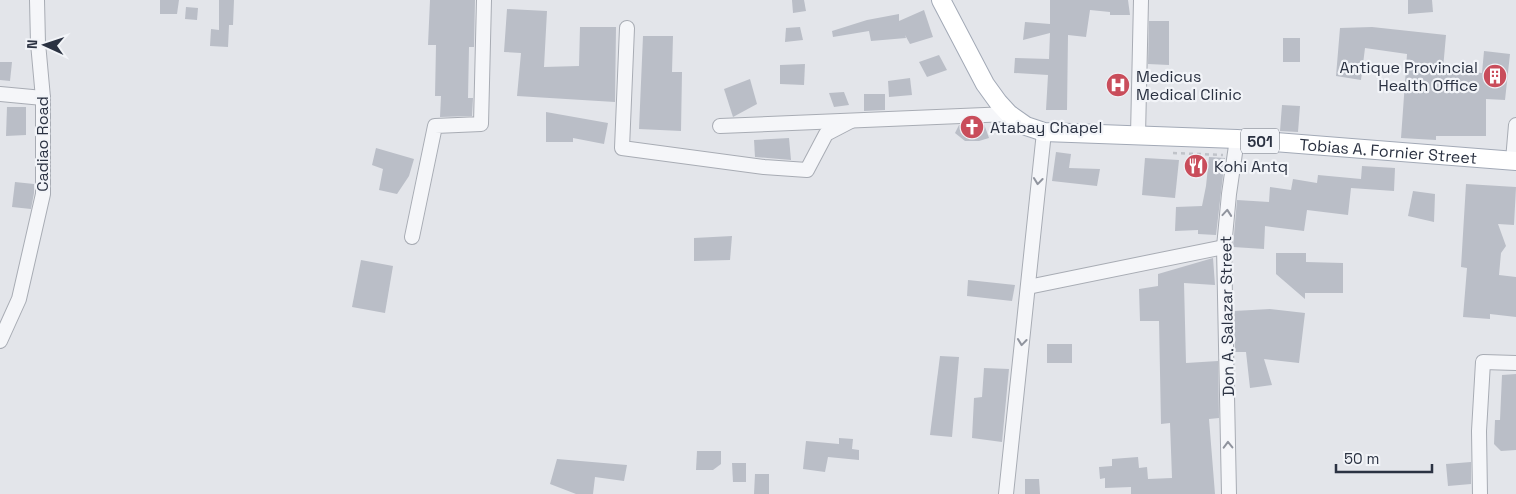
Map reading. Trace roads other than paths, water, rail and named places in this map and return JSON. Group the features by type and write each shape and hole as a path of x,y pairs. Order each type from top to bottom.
{"main road":[{"name":"Tobias A. Fornier Street","path":"941,0 986,84 998,102 1009,114 1026,126 1044,132 1237,139 1515,160"}],"street":[{"name":"Cadiao Road","path":"0,341 18,299 43,194 43,98 36,0"},
{"path":"412,237 435,126 481,124 484,0"},
{"path":"1138,135 1141,0"},
{"path":"627,28 622,148 764,167 806,170 826,134 851,121"},
{"path":"0,94 43,98"},
{"path":"720,126 1009,114"},
{"path":"1515,160 1516,125"},
{"path":"1006,494 1044,132"},
{"name":"Don A. Salazar Street","path":"1229,494 1224,247 1237,139"},
{"path":"1028,287 1224,247"},
{"path":"1480,494 1479,431 1483,362 1516,363"}],"place":[{"name":"Antique Provincial Health Office","path":"1495,76"},
{"name":"Medicus Medical Clinic","path":"1118,85"},
{"name":"Atabay Chapel","path":"972,127"},
{"name":"Kohi Antq","path":"1196,166"}]}
